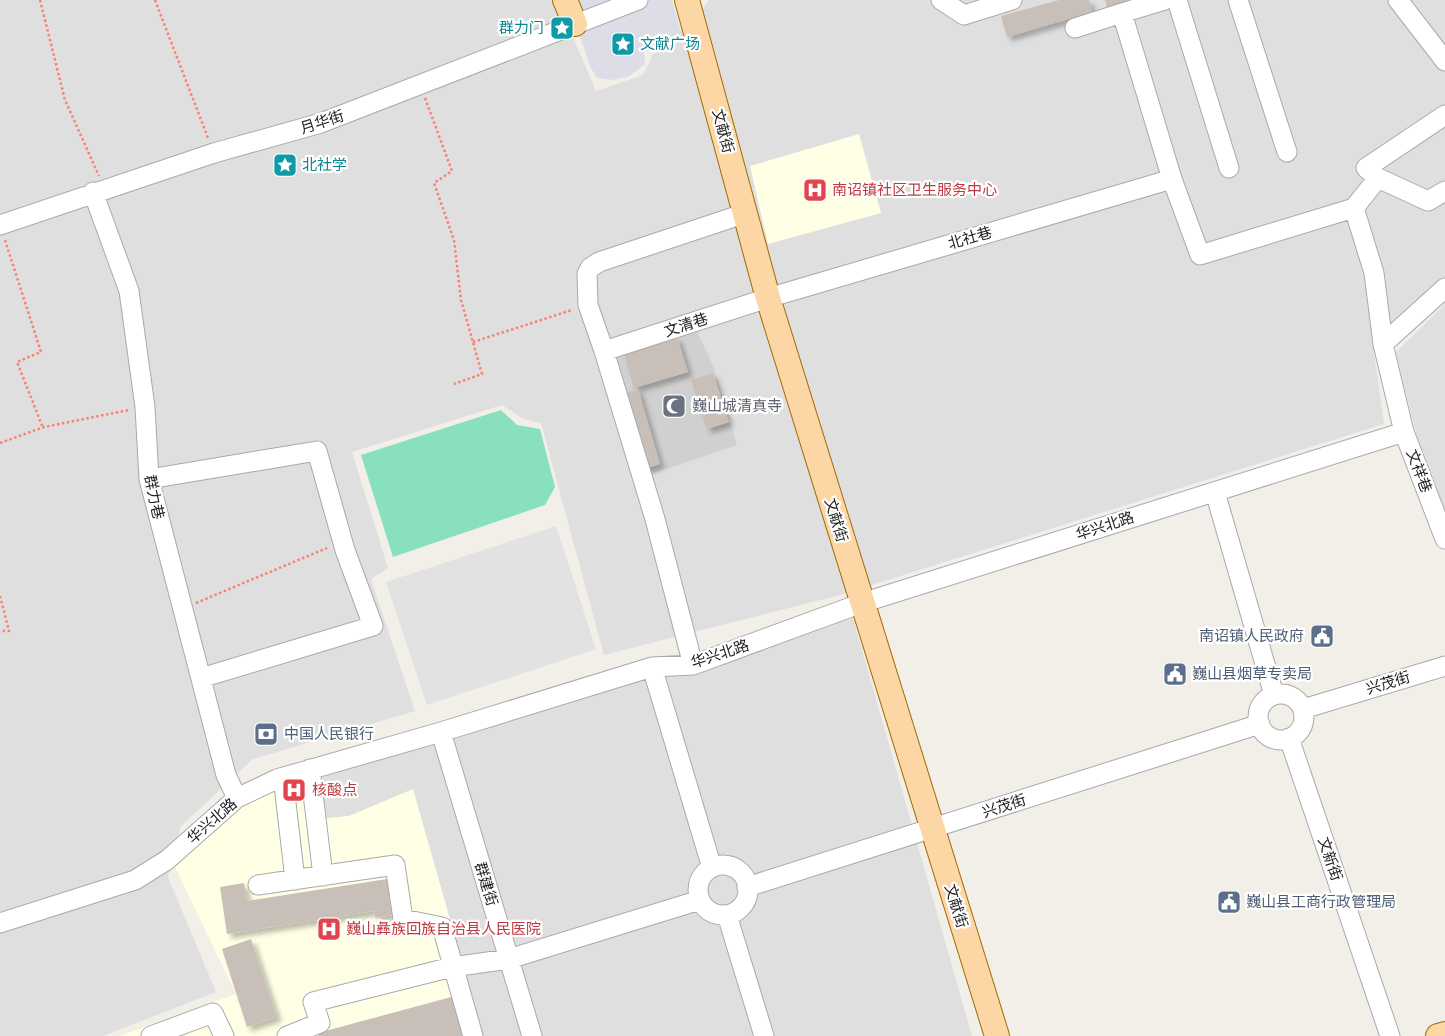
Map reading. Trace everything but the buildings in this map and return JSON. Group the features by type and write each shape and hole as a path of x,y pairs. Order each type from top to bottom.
{"main road":[{"path":"566,0 575,24"},
{"name":"文献街","path":"687,0 768,298 996,1036"},
{"path":"1438,1036 1445,1034"}],"street":[{"name":"月华街","path":"0,224 214,153 321,124 638,0"},
{"path":"941,0 964,16 1012,0"},
{"path":"1075,28 1165,0"},
{"path":"1177,0 1229,168"},
{"path":"1238,0 1287,152"},
{"path":"1398,0 1445,60"},
{"path":"1122,13 1172,179 1200,255 1354,208 1378,178"},
{"path":"1445,115 1366,168 1378,178 1428,201 1445,191"},
{"name":"北社巷","path":"768,298 1172,179"},
{"name":"群力巷","path":"99,190 129,292 145,407 148,479 226,776 237,798"},
{"name":"文祥巷","path":"1354,208 1374,273 1383,344 1404,432 1445,539"},
{"path":"693,665 655,519 604,351 588,305 587,274 590,268 599,262 746,214"},
{"path":"1383,344 1445,288"},
{"name":"文清巷","path":"604,351 768,298"},
{"name":"华兴北路","path":"0,923 135,880 167,860 237,798 283,777 440,732 652,667 693,665 862,603 1404,432"},
{"path":"148,479 317,451 342,541 373,626 201,678"},
{"path":"1215,492 1274,695"},
{"name":"兴茂街","path":"1303,709 1445,666"},
{"path":"652,667 712,868"},
{"path":"1274,695 1288,695 1294,698 1303,709 1304,716 1300,730 1282,740 1268,735 1260,724 1258,717 1268,698 1274,695"},
{"name":"兴茂街","path":"747,887 1260,724"},
{"name":"群建街","path":"440,732 532,1036"},
{"name":"文新街","path":"1288,738 1390,1036"},
{"path":"310,769 323,876"},
{"path":"283,777 296,880"},
{"path":"258,885 395,865 403,919 442,926 473,1036"},
{"path":"727,866 734,868 745,879 747,887 747,894 740,908 727,915 714,913 703,905 700,900 698,885 706,872 712,868 727,866"},
{"path":"287,1036 317,1030 313,1002 452,967 509,959 700,900"},
{"path":"727,915 764,1036"},
{"path":"151,1036 213,1013 224,1036"}],"path":[{"path":"40,0 65,100 99,190"},
{"path":"155,0 214,153"},
{"path":"420,85 452,171 434,183 454,240 461,300 482,374 454,384"},
{"path":"0,224 41,352 17,362 43,428"},
{"path":"473,342 588,305"},
{"path":"0,443 43,428 145,407"},
{"path":"182,609 342,541"},
{"path":"0,596 9,631 0,632"}],"shaded area":[{"path":"0,0 557,0 596,91 643,75 653,54 684,37 709,0 1445,0 1445,292 1421,315 1374,354 1384,424 840,595 604,655 541,423 523,419 502,405 352,452 388,568 371,579 415,711 253,759 181,826 168,877 216,992 103,1036 0,1036"},
{"name":"文献广场","path":"567,0 672,0 683,38 644,50 645,64 628,77 612,80 597,78 591,68"},
{"name":"南诏镇社区卫生服务中心","path":"859,134 881,213 768,244 750,166"},
{"path":"1445,304 1445,517 1422,458 1396,352"},
{"name":"巍山城清真寺","path":"695,327 713,366 737,445 643,477 607,355"},
{"path":"556,526 596,649 427,705 386,582"},
{"path":"853,618 972,1036 483,1036 413,790 349,816 320,819 312,778 430,745 627,684"},
{"name":"巍山彝族回族自治县人民医院","path":"312,778 320,819 349,816 413,789 483,1036 120,1036 236,994 174,865 233,808 279,783"}],"green space":[{"path":"501,410 517,425 540,429 555,487 545,505 393,557 361,455"}],"place":[{"name":"群力门","path":"562,28"},
{"name":"文献广场","path":"623,44"},
{"name":"北社学","path":"285,165"},
{"name":"南诏镇社区卫生服务中心","path":"815,190"},
{"name":"巍山城清真寺","path":"674,406"},
{"name":"南诏镇人民政府","path":"1322,636"},
{"name":"巍山县烟草专卖局","path":"1175,674"},
{"name":"中国人民银行","path":"266,734"},
{"name":"核酸点","path":"294,790"},
{"name":"巍山县工商行政管理局","path":"1229,902"},
{"name":"巍山彝族回族自治县人民医院","path":"329,929"}]}
